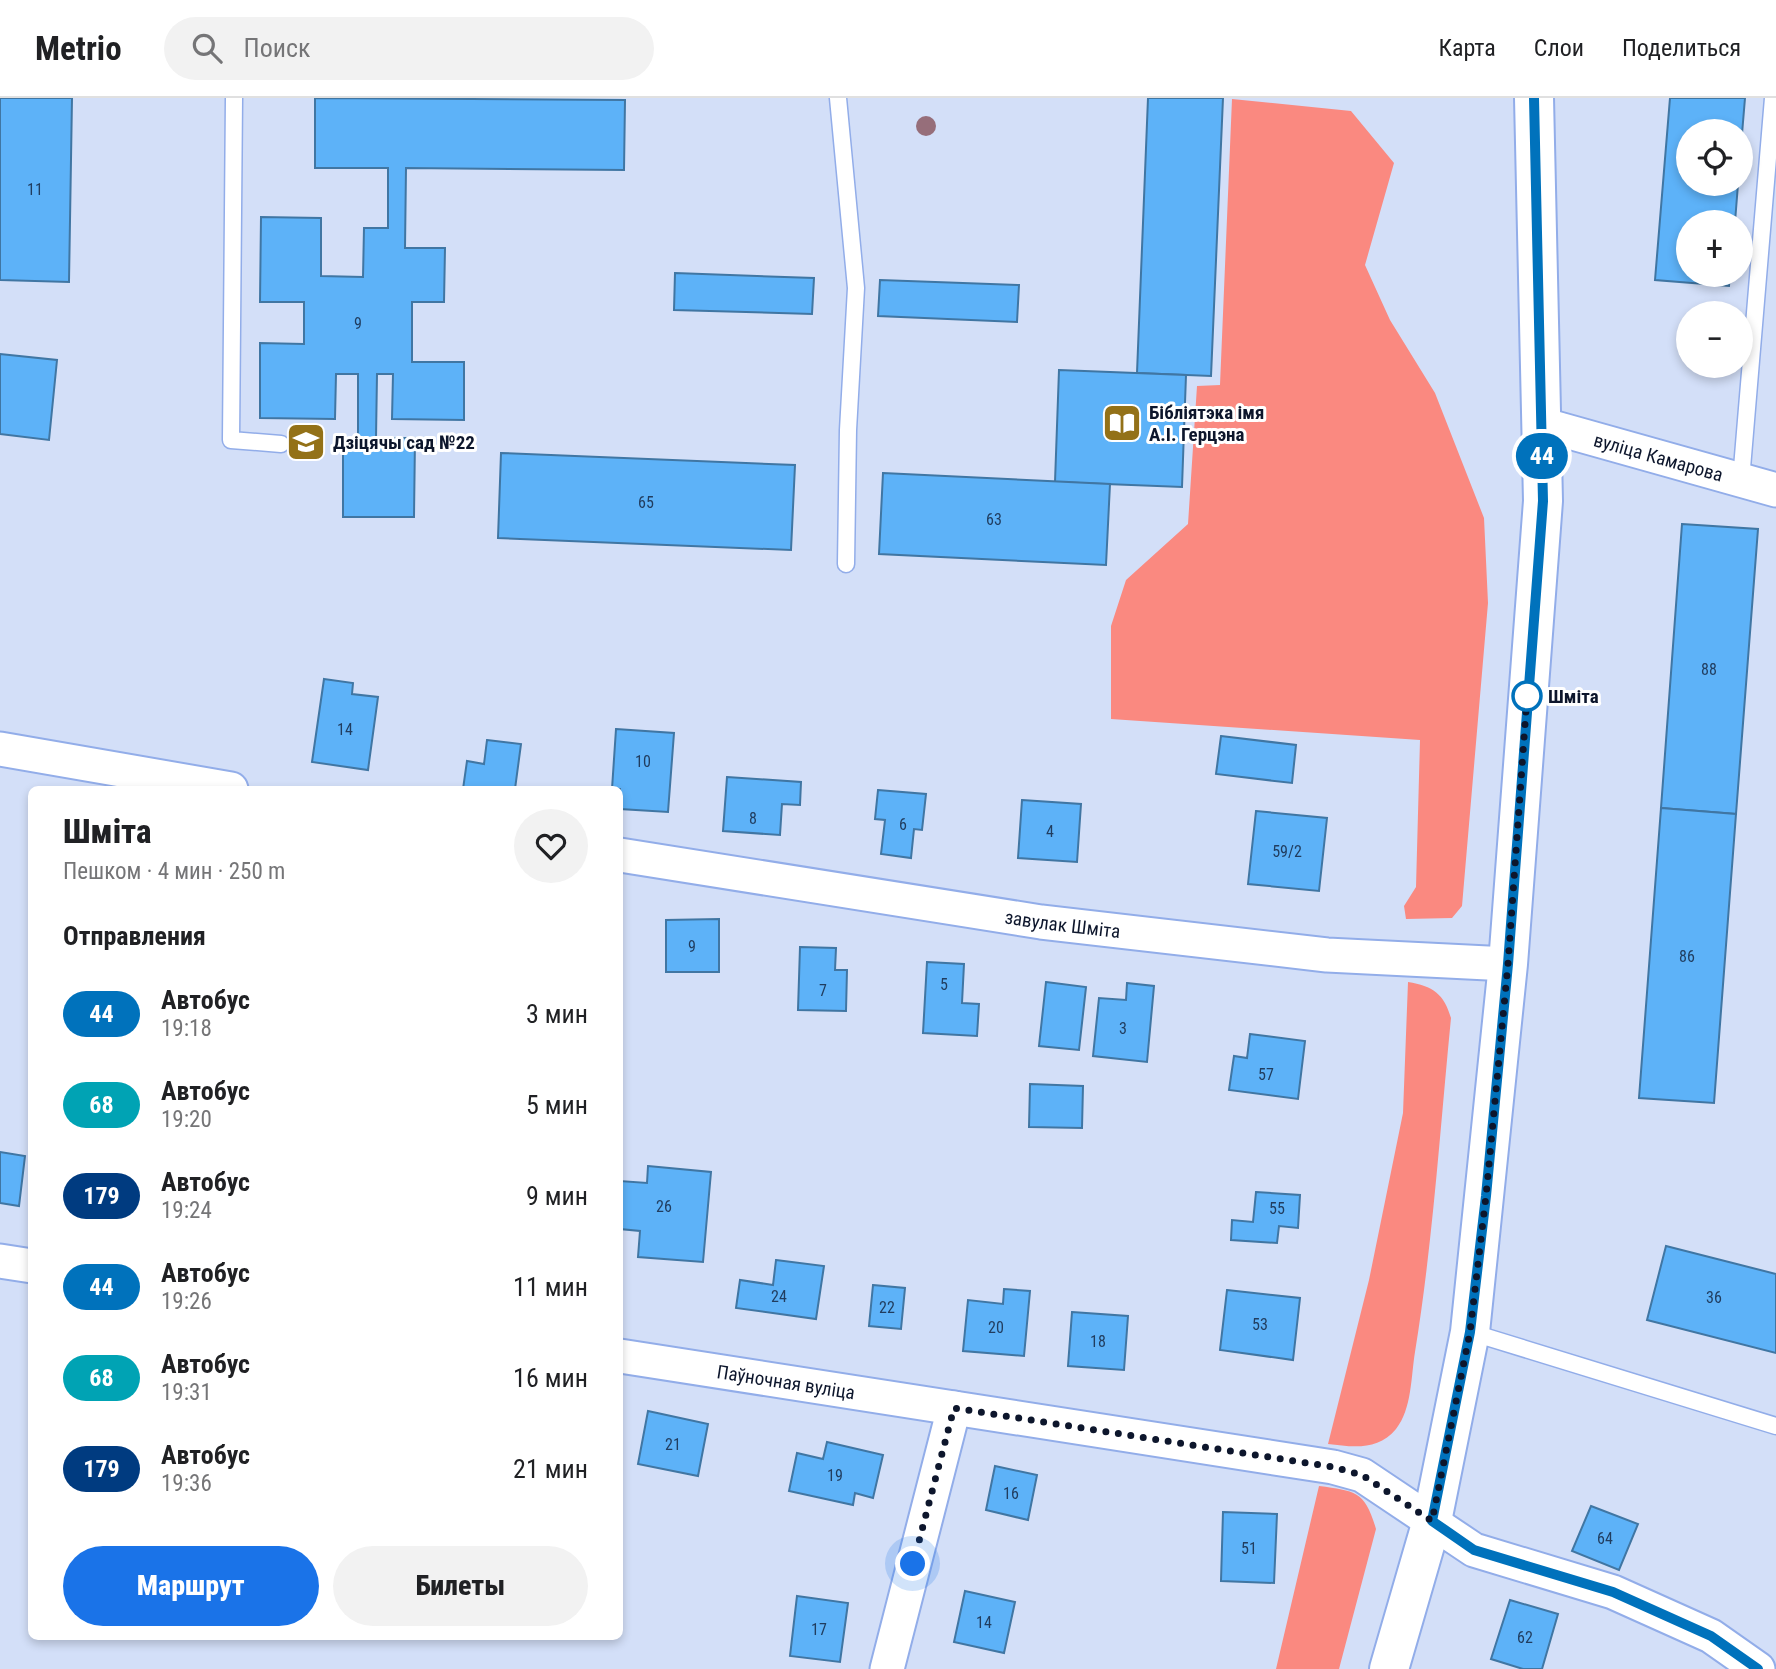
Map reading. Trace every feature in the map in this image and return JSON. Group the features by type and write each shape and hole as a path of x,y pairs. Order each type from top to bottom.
{"main road":[{"path":"1389,1669 1432,1521 1470,1332 1508,964 1543,501 1534,98"}],"street":[{"name":"вуліца Камарова","path":"1541,424 1776,490"},
{"path":"0,749 214,786"},
{"name":"завулак Шміта","path":"623,855 1041,922 1326,955 1508,964"},
{"path":"0,1261 28,1265"},
{"name":"Паўночная вуліца","path":"623,1356 1333,1467 1362,1475 1474,1550 1613,1592 1711,1636 1758,1669"},
{"path":"887,1669 954,1408"}],"lane":[{"path":"234,98 230,440 281,444"},
{"path":"838,98 856,288 848,430 846,564"},
{"path":"1741,480 1773,98"},
{"path":"1470,1332 1776,1426"}],"shaded area":[{"path":"1232,99 1351,111 1394,163 1365,265 1390,320 1435,393 1484,518 1488,603 1462,906 1452,918 1406,919 1404,906 1416,887 1420,740 1111,719 1111,626 1126,580 1188,524 1197,386 1220,385"},
{"path":"1408,982 1436,992 1445,1003 1451,1018 1427,1269 1410,1392 1401,1421 1389,1436 1365,1446 1328,1444 1369,1280 1403,1113"},
{"path":"1319,1486 1342,1489 1357,1495 1368,1507 1376,1529 1339,1669 1276,1669"}],"building":[{"path":"0,98 72,98 69,282 0,280"},
{"path":"315,98 625,100 624,170 406,168 405,248 445,248 444,302 412,302 412,362 464,362 464,420 392,419 393,374 377,374 376,438 415,438 414,517 343,517 343,438 358,438 358,374 336,374 335,419 260,418 260,343 304,344 304,302 260,302 261,217 321,218 321,276 363,277 364,228 388,228 388,168 315,168"},
{"path":"1148,98 1223,98 1211,376 1137,373"},
{"path":"1670,98 1745,98 1743,119 1676,119 1676,196 1737,196 1736,210 1676,210 1676,282 1655,280"},
{"path":"675,273 814,278 812,314 674,310"},
{"path":"880,280 1019,285 1017,322 878,316"},
{"path":"0,354 57,360 49,440 0,434"},
{"path":"1059,370 1186,375 1182,487 1055,482"},
{"path":"501,453 795,465 791,550 498,538"},
{"path":"883,473 1110,484 1106,565 879,554"},
{"path":"1682,524 1758,529 1736,814 1661,808"},
{"path":"324,679 353,683 352,694 378,697 368,770 312,762"},
{"path":"616,729 674,733 668,812 623,809 623,786 612,786"},
{"path":"1221,736 1296,745 1292,783 1216,774"},
{"path":"487,740 521,744 515,786 463,786 467,761 484,764"},
{"path":"727,777 801,782 800,805 782,804 780,835 723,831"},
{"path":"878,790 926,794 922,830 914,829 911,858 881,854 885,820 875,819"},
{"path":"1022,800 1081,804 1077,862 1018,858"},
{"path":"1661,808 1736,814 1714,1103 1639,1098"},
{"path":"1256,811 1327,818 1319,891 1248,884"},
{"path":"719,919 719,972 666,972 666,920"},
{"path":"800,947 836,948 835,970 847,970 846,1011 798,1010"},
{"path":"927,962 964,964 962,1003 979,1004 977,1036 923,1033"},
{"path":"1046,982 1086,987 1079,1050 1039,1046"},
{"path":"1127,983 1154,986 1147,1062 1093,1056 1099,998 1126,1000"},
{"path":"1250,1034 1305,1041 1298,1099 1229,1090 1234,1056 1247,1058"},
{"path":"1030,1084 1083,1086 1082,1128 1029,1127"},
{"path":"0,1152 25,1156 19,1206 0,1203"},
{"path":"648,1166 711,1172 703,1262 638,1257 640,1231 623,1229 623,1181 647,1183"},
{"path":"1256,1192 1300,1195 1298,1228 1279,1226 1277,1243 1231,1240 1232,1220 1253,1222"},
{"path":"1666,1246 1776,1274 1776,1353 1647,1320"},
{"path":"776,1260 824,1266 816,1319 736,1308 740,1280 773,1285"},
{"path":"873,1285 905,1288 901,1329 869,1326"},
{"path":"1004,1289 1030,1291 1024,1356 963,1351 968,1300 1003,1304"},
{"path":"1227,1290 1300,1298 1293,1360 1220,1350"},
{"path":"1072,1312 1128,1316 1124,1370 1068,1366"},
{"path":"648,1411 708,1424 698,1476 638,1464"},
{"path":"827,1442 883,1455 873,1498 855,1493 853,1505 789,1491 797,1453 823,1459"},
{"path":"995,1466 1037,1475 1028,1520 986,1510"},
{"path":"1591,1506 1638,1524 1619,1570 1572,1551"},
{"path":"1223,1512 1277,1514 1274,1583 1221,1581"},
{"path":"965,1591 1015,1602 1004,1653 954,1642"},
{"path":"797,1596 848,1603 840,1662 790,1656"},
{"path":"1510,1600 1558,1614 1542,1669 1523,1669 1491,1659"}],"bus line":[{"name":"44","path":"1534,98 1543,501 1508,964 1486,1196 1470,1332 1432,1521 1474,1550 1613,1592 1711,1636 1758,1669"}],"place":[{"name":"Бібліятэка імя А.І. Герцэна","path":"1122,423"},
{"name":"Дзіцячы сад №22","path":"306,442"},
{"name":"Шміта","path":"1527,696"}],"route":[{"path":"913,1564 954,1408 1333,1467 1362,1475 1432,1521 1470,1332 1486,1196 1508,964 1527,696"}]}
